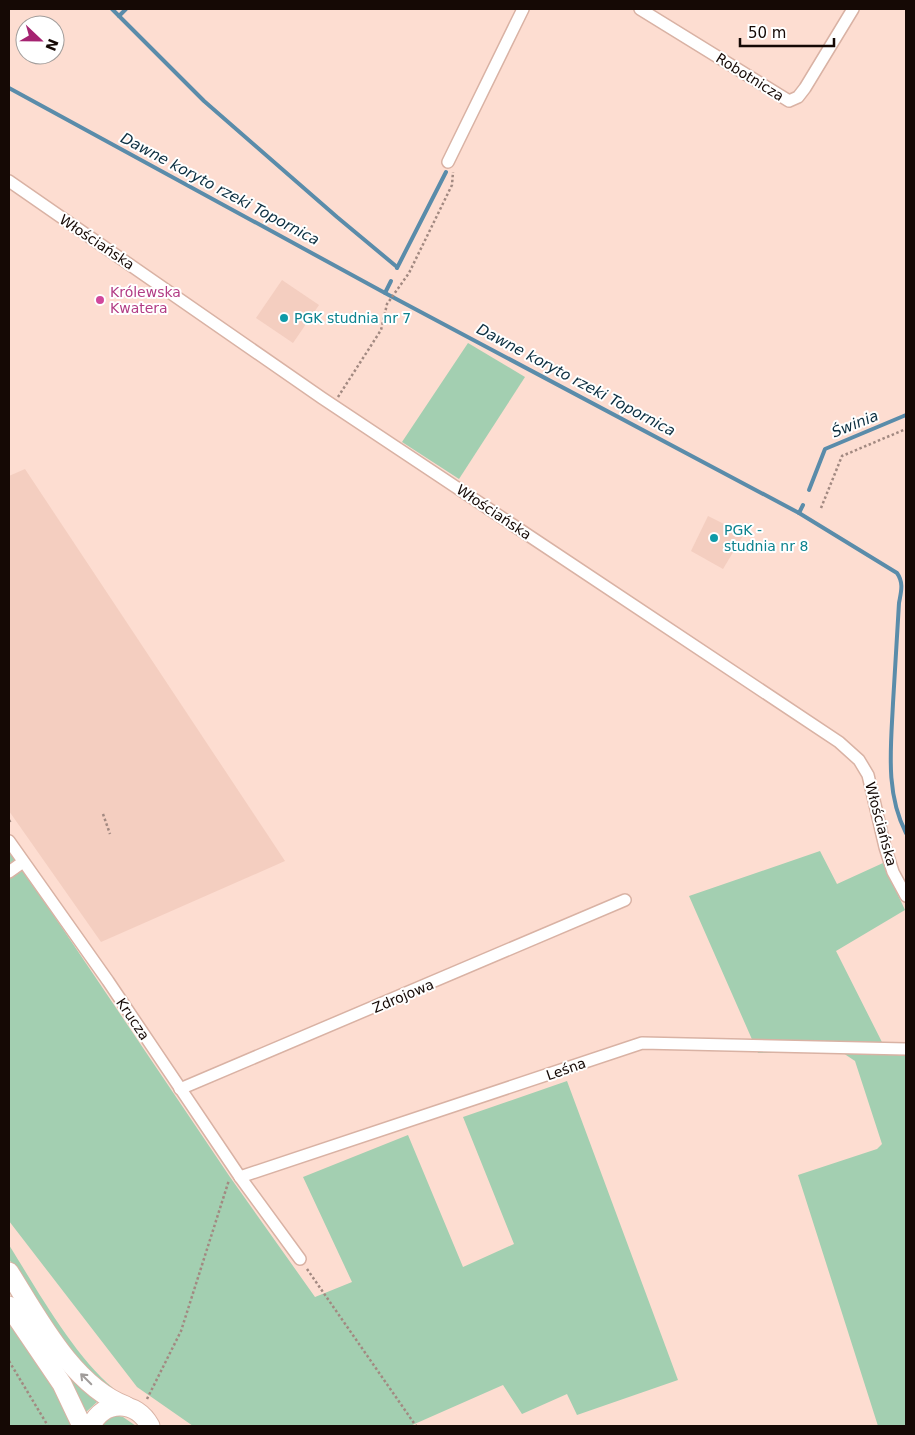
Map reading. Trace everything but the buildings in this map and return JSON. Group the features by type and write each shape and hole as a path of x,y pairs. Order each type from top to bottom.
{"main road":[{"path":"9,1272 36,1315 77,1370 104,1396 149,1418"},
{"path":"9,1306 62,1384 82,1426"},
{"path":"91,1426 96,1418 107,1409 126,1406"}],"street":[{"path":"448,162 523,9"},
{"name":"Robotnicza","path":"640,9 788,101 798,97 805,88 853,9"},
{"name":"Włościańska","path":"9,181 333,404 839,742 859,760 868,775 885,848 893,872 906,896"},
{"name":"Krucza","path":"9,841 108,981 180,1089 235,1177 300,1259"},
{"path":"9,872 23,862"},
{"name":"Zdrojowa","path":"180,1089 624,900"},
{"name":"Leśna","path":"235,1177 642,1043 906,1049"}],"path":[{"path":"333,404 381,330 388,304 409,273 452,185 453,171 448,162"},
{"path":"822,508 842,456 906,429"},
{"path":"103,814 110,834"},
{"path":"149,1418 235,1177"},
{"path":"300,1259 416,1426"},
{"path":"9,1361 48,1426"}],"shaded area":[{"path":"282,280 319,305 293,343 256,318"},
{"path":"25,469 285,861 101,942 9,811 9,476"},
{"path":"708,516 744,534 723,569 691,551"}],"green space":[{"path":"468,343 525,377 459,479 402,442"},
{"path":"9,849 230,1177 315,1297 352,1282 303,1177 408,1135 463,1267 514,1244 463,1117 567,1081 678,1380 577,1415 567,1394 522,1414 503,1385 410,1426 193,1426 137,1387 9,1221"},
{"path":"820,851 837,884 883,863 905,910 836,951 888,1054 906,1056 906,1426 878,1426 798,1175 877,1149 882,1144 855,1061 843,1053 758,1053 689,896"},
{"path":"9,1245 56,1321 84,1358 113,1388 102,1382 88,1370 57,1331 9,1259"},
{"path":"9,1284 65,1369 97,1402 86,1412 61,1370 9,1292"},
{"path":"9,1321 65,1407 73,1426 9,1426"},
{"path":"115,1415 123,1417 136,1426 99,1426"}],"waterway":[{"path":"112,9 204,101 397,267"},
{"path":"119,16 126,9"},
{"name":"Dawne koryto rzeki Topornica","path":"9,88 385,293 799,513 897,573 901,580 901,588 893,703 891,769 895,802 906,833"},
{"path":"397,268 446,172"},
{"path":"385,293 391,281"},
{"name":"Świnia","path":"809,490 825,449 906,415"},
{"name":"Świnia","path":"799,513 803,505"}],"place":[{"name":"Królewska Kwatera","path":"100,300"},
{"name":"PGK studnia nr 7","path":"284,318"},
{"name":"PGK - studnia nr 8","path":"714,538"}]}
